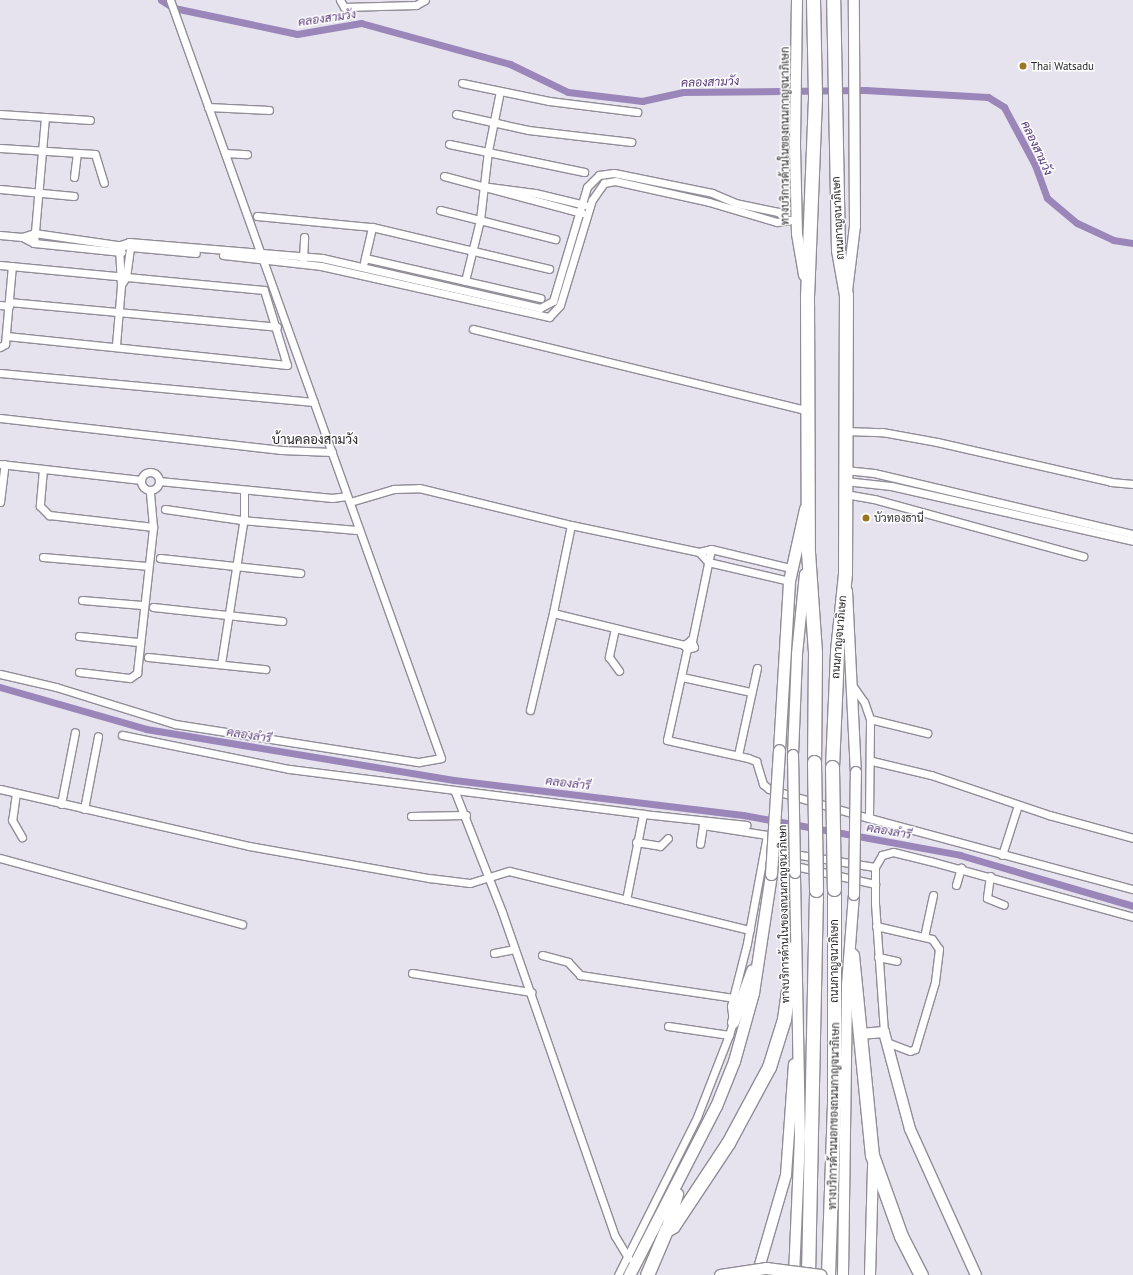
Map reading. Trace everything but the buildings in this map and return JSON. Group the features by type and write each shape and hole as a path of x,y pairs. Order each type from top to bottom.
{"highway":[{"name":"ถนนกาญจนาภิเษก","path":"808,1275 811,1190 816,890 814,762 815,653 808,552 807,500 809,411 806,295 815,98 813,0"},
{"name":"ถนนกาญจนาภิเษก","path":"828,1275 832,1190 834,889 832,768 836,651 845,574 846,295 838,250 834,0"},
{"path":"647,1275 666,1230 672,1226 728,1143 769,1067 784,1019 794,948"},
{"path":"852,955 872,1155 901,1236 921,1275"}],"main road":[{"name":"ทางบริการด้านในของถนนกาญจนาภิเษก","path":"797,0 798,72 792,220 806,295"},
{"path":"846,295 854,252 856,74 854,0"},
{"path":"666,1230 683,1179 704,1140 750,1010 764,939 771,874 788,582 790,568 807,500"},
{"name":"ทางบริการด้านในของถนนกาญจนาภิเษก","path":"794,1275 798,1190 798,1043 794,948 795,873 793,755 797,654 808,552"},
{"name":"ทางบริการด้านนอกของถนนกาญจนาภิเษก","path":"843,1275 846,1190 848,985 852,955 856,772 851,683 852,647 845,574"},
{"path":"733,1022 764,939"},
{"path":"860,1034 885,1037 910,1130 976,1275"},
{"path":"757,1275 786,1175 798,1043"},
{"path":"629,1275 716,1106"},
{"path":"870,1275 874,1217 872,1155"},
{"path":"720,1275 766,1268 821,1275"}],"street":[{"path":"0,674 56,687 175,724 419,762 441,758 358,530 264,258 170,0"},
{"path":"340,0 344,7 416,5 425,0"},
{"path":"462,83 500,91 637,112"},
{"path":"465,281 487,187 488,151 500,91"},
{"path":"208,107 270,110"},
{"path":"0,114 90,120"},
{"path":"456,114 493,120 528,130 631,142"},
{"path":"34,243 45,118"},
{"path":"449,144 584,172"},
{"path":"0,148 94,154 104,183"},
{"path":"74,177 77,153"},
{"path":"225,153 247,154"},
{"path":"119,248 129,242 261,250 303,255 363,266 540,308 550,305 581,204 592,180 606,172 700,190 758,208 778,212 792,220"},
{"path":"444,176 487,187 590,206"},
{"path":"0,235 22,236 34,233 129,250 264,258 303,263 362,274 538,316 556,312 595,192 609,181 698,200 777,222 792,220"},
{"path":"487,187 493,192 588,214"},
{"path":"0,190 74,196"},
{"path":"698,200 700,190"},
{"path":"757,217 758,208"},
{"path":"440,210 555,239"},
{"path":"257,216 372,227 473,249 549,269"},
{"path":"362,274 372,227"},
{"path":"22,236 34,243 99,244"},
{"path":"303,263 304,237"},
{"path":"119,248 122,277"},
{"path":"116,345 122,277 129,250"},
{"path":"365,258 540,298"},
{"path":"0,265 264,290 277,327 287,365 116,345 6,336"},
{"path":"0,347 5,344 12,266"},
{"path":"463,298 465,290"},
{"path":"0,305 9,304 119,311 277,327"},
{"path":"473,329 809,411"},
{"path":"0,373 314,402"},
{"path":"0,418 281,450 332,452"},
{"path":"845,431 882,432 937,442 1111,482 1133,484"},
{"path":"0,502 2,464 141,480"},
{"path":"43,469 40,506 49,515 153,527"},
{"path":"141,480 149,472 156,474 159,481"},
{"path":"845,476 874,473 1133,534"},
{"path":"845,476 1133,541"},
{"path":"141,480 143,487 150,490"},
{"path":"79,672 134,676 153,527 150,490 159,481"},
{"path":"159,481 348,499 394,489 419,488 571,525 699,552 711,549 790,568"},
{"path":"221,664 243,509 244,490"},
{"path":"845,494 874,499 1083,556"},
{"path":"165,509 241,520 358,530"},
{"path":"530,710 553,613 571,525"},
{"path":"711,549 692,641 686,647 682,677 666,740 738,755 756,761 763,784 769,789 1002,855 1133,889"},
{"path":"699,552 708,562 788,582"},
{"path":"43,557 147,566"},
{"path":"742,570 744,557"},
{"path":"160,558 234,568 300,573"},
{"path":"82,600 142,605"},
{"path":"153,607 282,621"},
{"path":"553,613 686,647"},
{"path":"615,628 609,657 618,671"},
{"path":"79,636 138,642"},
{"path":"148,657 264,670"},
{"path":"738,755 757,668"},
{"path":"682,677 751,692"},
{"path":"851,683 864,702 870,719 872,819"},
{"path":"870,719 927,733"},
{"path":"61,804 75,732"},
{"path":"122,735 289,769 455,792 746,825"},
{"path":"84,809 98,736"},
{"path":"872,761 931,774 1018,805 1133,838"},
{"path":"0,789 61,804 314,859 429,878 476,882 487,877 510,871 750,930"},
{"path":"16,792 12,820 22,837"},
{"path":"455,792 466,815 510,950 531,992 615,1236 628,1258"},
{"path":"1002,855 1018,805"},
{"path":"626,900 636,842 643,814"},
{"path":"411,816 466,815"},
{"path":"618,1275 628,1258 697,1117 729,1035 733,1022 733,998 750,930 765,850 766,832 703,825 700,844"},
{"path":"636,842 660,846 668,838"},
{"path":"765,850 875,867"},
{"path":"876,926 924,937 937,942 938,960 916,1046 910,1051 885,1037 878,957 876,926 875,884 875,867 882,855 893,852 961,868 1133,916"},
{"path":"0,858 242,924"},
{"path":"763,859 875,884"},
{"path":"956,886 961,868"},
{"path":"990,876 987,898 1004,905"},
{"path":"924,937 933,895"},
{"path":"494,953 510,950"},
{"path":"542,955 568,962 580,975 733,998"},
{"path":"878,957 897,961"},
{"path":"412,973 531,992"},
{"path":"668,1026 729,1035"}],"waterway":[{"name":"คลองสามวัง","path":"161,0 174,8 297,34 361,23 510,64 568,92 642,101 683,92 865,90 988,97 1004,107 1035,165 1047,198 1077,223 1113,240 1133,243"},
{"name":"คลองลำรี","path":"0,687 146,729 454,780 743,815 960,855 1133,906"}],"place":[{"name":"Thai Watsadu","path":"1023,66"},
{"name":"บัวทองธานี","path":"866,518"}],"district":[{"name":"บ้านคลองสามวัง","path":"315,440"}]}
